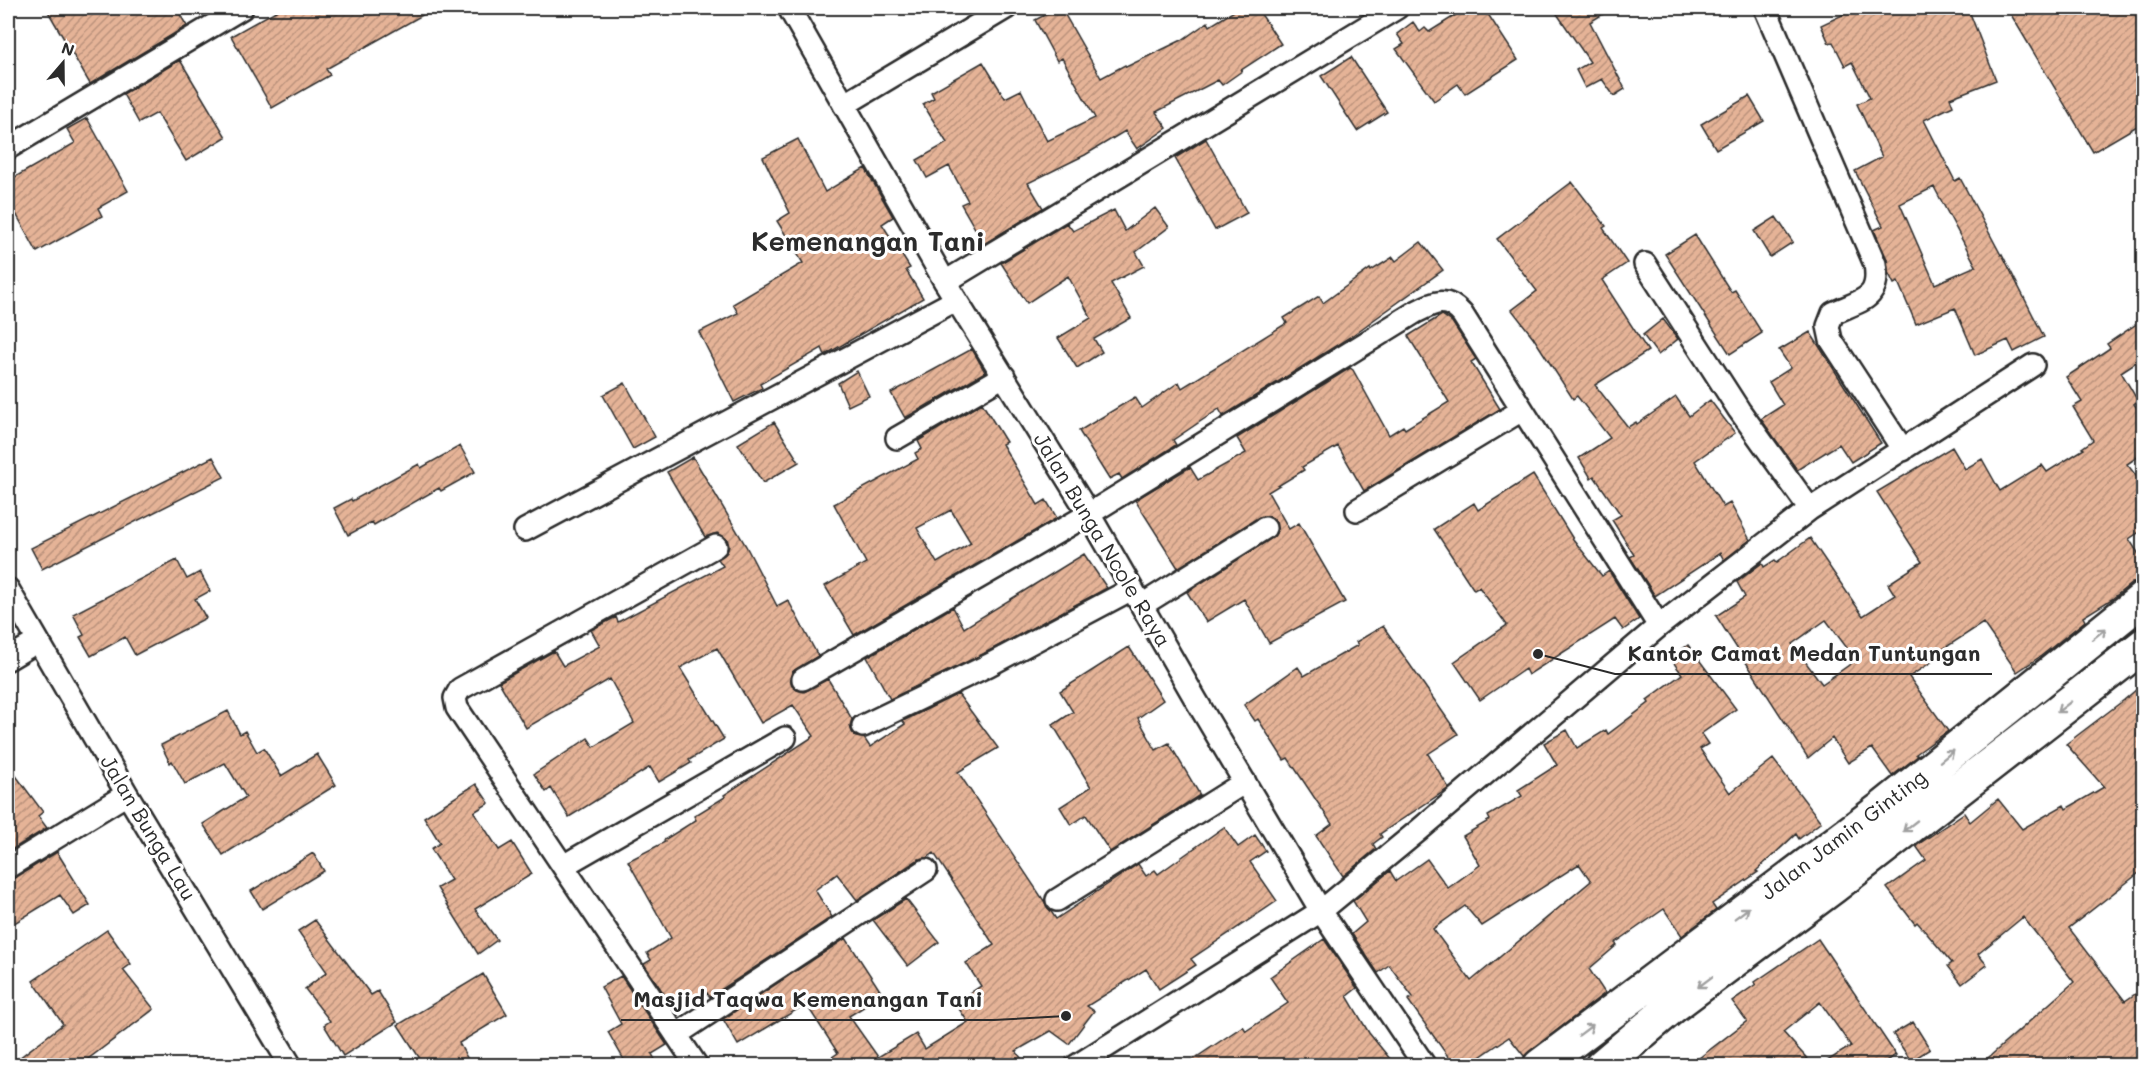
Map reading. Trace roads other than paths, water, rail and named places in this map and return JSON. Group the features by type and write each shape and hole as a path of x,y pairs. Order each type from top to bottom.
{"highway":[{"name":"Jalan Jamin Ginting","path":"1540,1065 1880,810 2144,598"},
{"name":"Jalan Jamin Ginting","path":"1602,1065 1673,1006 1834,886 2144,645"}],"street":[{"path":"8,148 243,8"},
{"name":"Jalan Bunga Ncole Raya","path":"789,8 950,291 1089,514 1321,911 1425,1065"},
{"path":"844,105 1006,8"},
{"path":"525,530 950,291 1397,8"},
{"path":"1765,8 1875,264 1877,279 1873,291 1863,299 1833,313 1828,326 1831,339 1903,450"},
{"path":"1645,264 1739,410 1810,509"},
{"path":"803,679 1089,514 1414,312 1435,303 1454,305 1462,314 1659,626"},
{"path":"1076,1065 1321,911 1659,626 1810,509 2033,365"},
{"path":"897,438 1004,376"},
{"path":"1357,510 1522,410"},
{"path":"863,726 1137,597 1265,528"},
{"path":"697,1065 458,708 455,698 460,689 716,546"},
{"name":"Jalan Bunga Lau","path":"8,589 127,794 291,1065"},
{"path":"8,659 38,641"},
{"path":"563,866 785,738"},
{"path":"1057,900 1245,782"},
{"path":"8,867 127,794"},
{"path":"676,1035 926,870"}],"place":[{"name":"Kantor Camat Medan Tuntungan","path":"1538,654"},
{"name":"Masjid Taqwa Kemenangan Tani","path":"1066,1016"}],"district":[{"name":"Kemenangan Tani","path":"868,242"}]}
